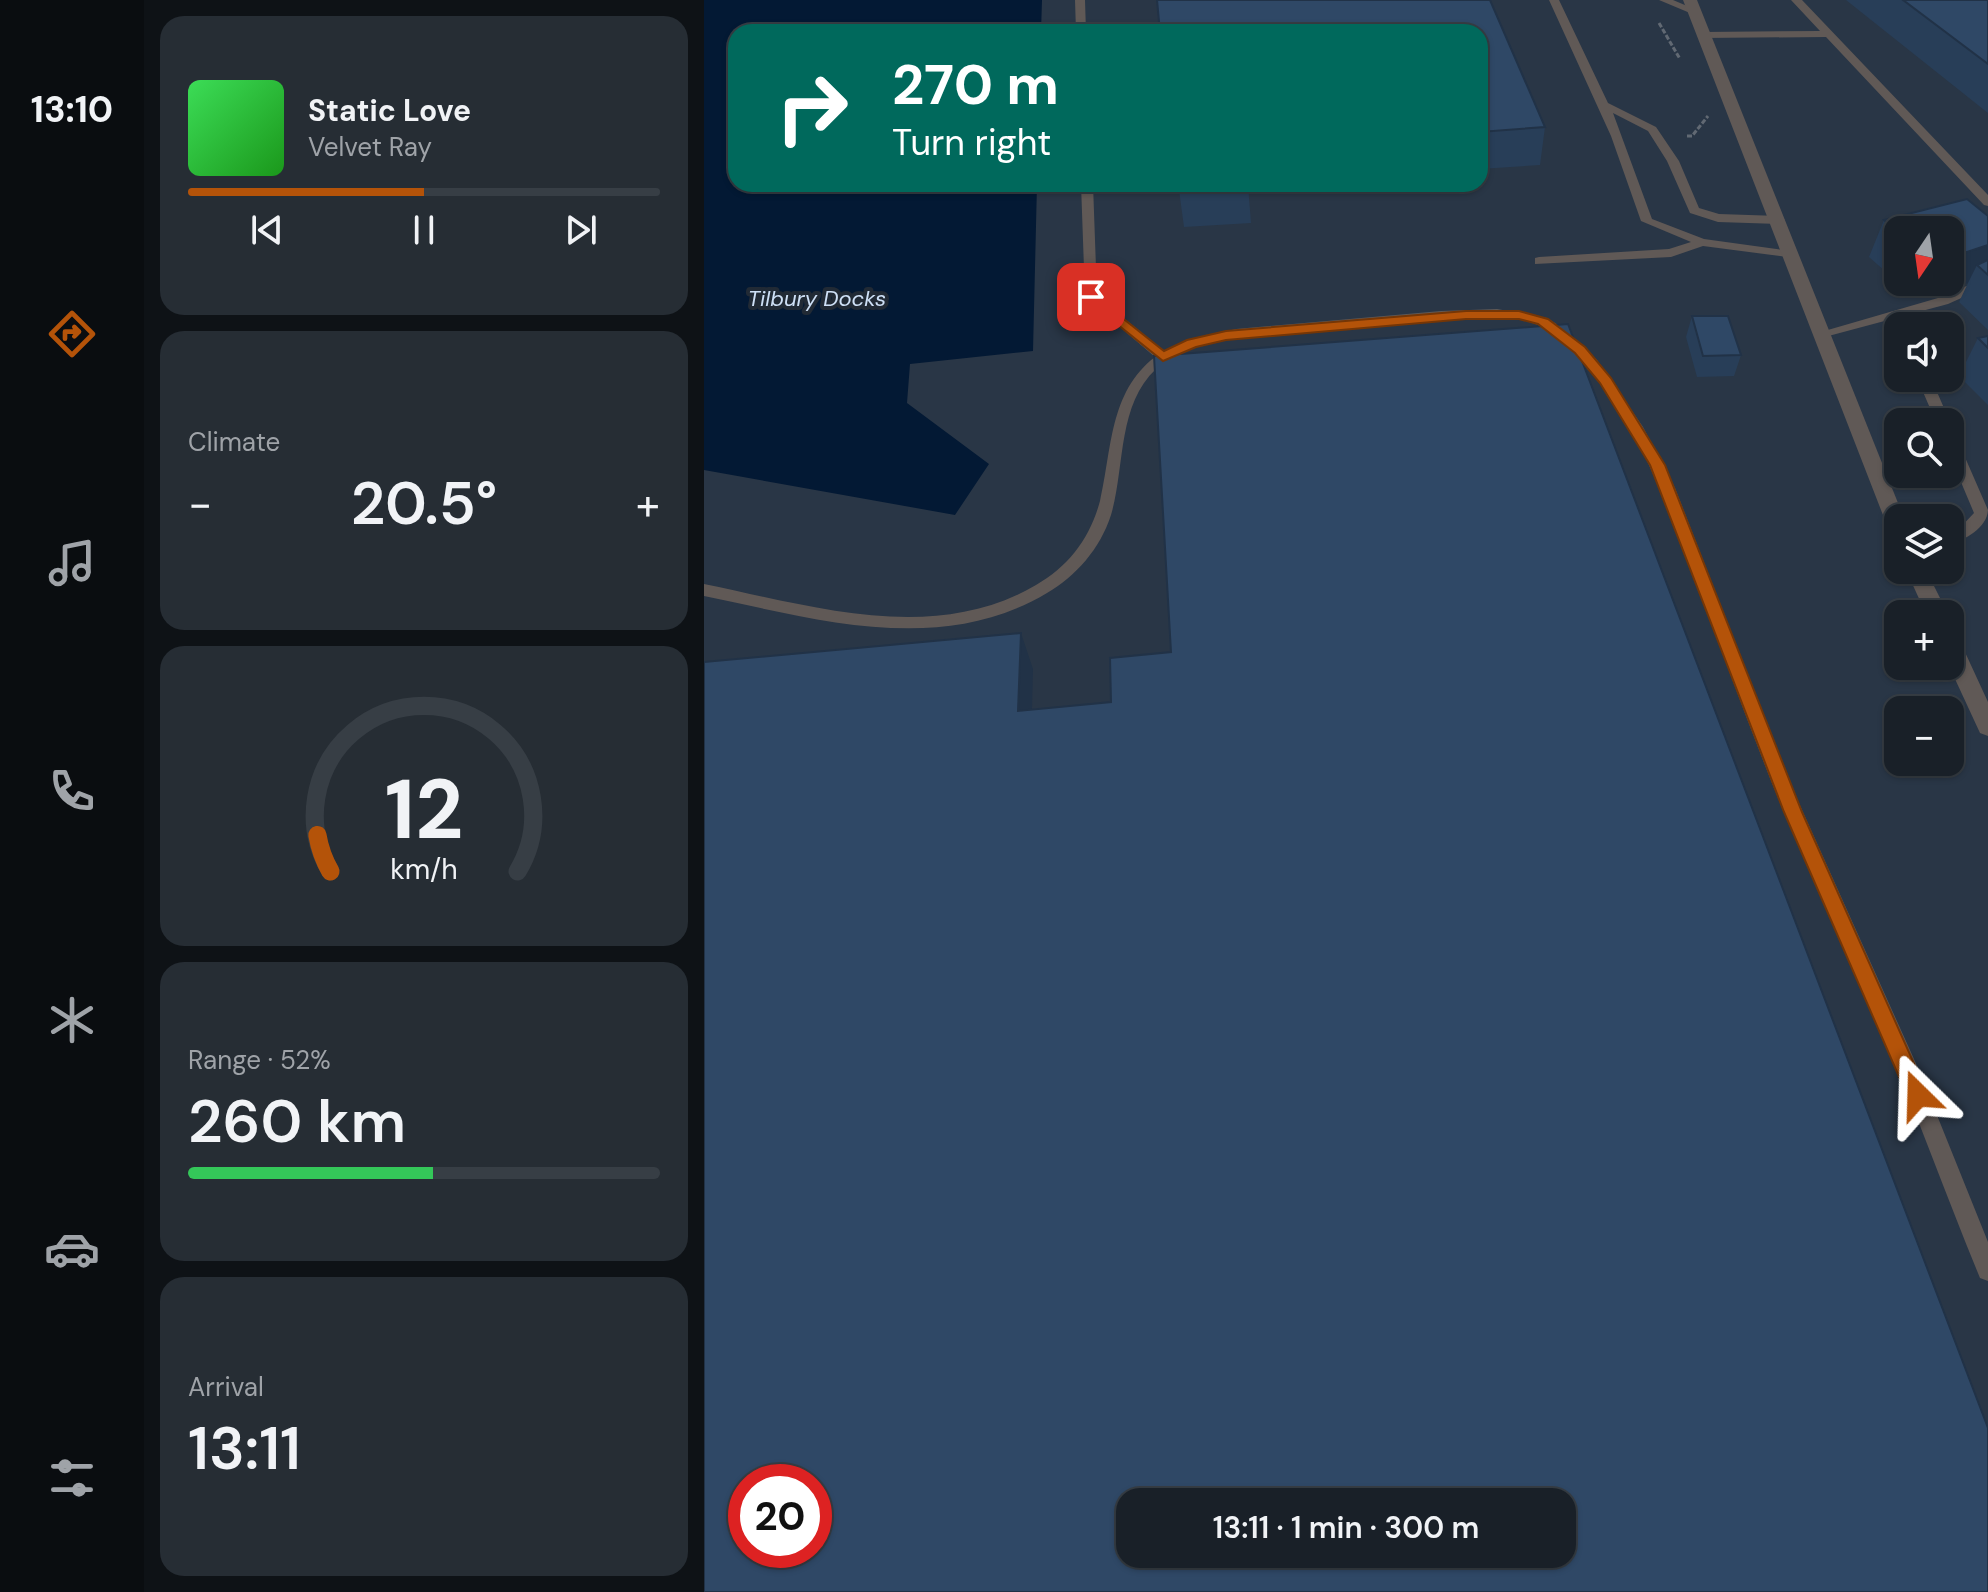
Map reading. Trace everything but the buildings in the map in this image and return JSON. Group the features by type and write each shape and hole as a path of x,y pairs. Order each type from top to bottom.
{"street":[{"path":"1692,6 1888,504"},
{"path":"1964,671 1986,716"}],"lane":[{"path":"1080,0 1081,24"},
{"path":"1554,0 1607,106 1625,149 1647,221 1702,242 1791,255"},
{"path":"1664,0 1692,6"},
{"path":"1796,0 1988,202"},
{"path":"1703,35 1827,34"},
{"path":"1607,106 1652,129 1673,161 1694,210 1718,218 1779,220"},
{"path":"1087,192 1091,297 1163,357"},
{"path":"1539,261 1671,253 1702,242"},
{"path":"1918,312 1988,281"},
{"path":"704,590 904,624 962,621 1022,601 1066,573 1084,554 1105,512 1126,404 1136,384 1163,357 1191,343 1226,335 1466,315 1519,315 1543,321 1580,350 1606,381 1657,465 1793,812 1897,1042 1988,1270"},
{"path":"1821,334 1884,323"},
{"path":"1964,472 1982,514 1964,533"}],"shaded area":[{"path":"704,0 1988,0 1988,1592 704,1592"}],"water":[{"name":"Tilbury Docks","path":"704,0 1042,0 1041,24 728,24 728,192 1037,192 1033,351 910,364 907,403 989,464 955,515 704,470"}],"route":[{"path":"1091,297 1163,357 1191,343 1226,335 1493,314 1519,315 1543,321 1580,350 1606,381 1657,465 1793,812 1918,1095"}]}
